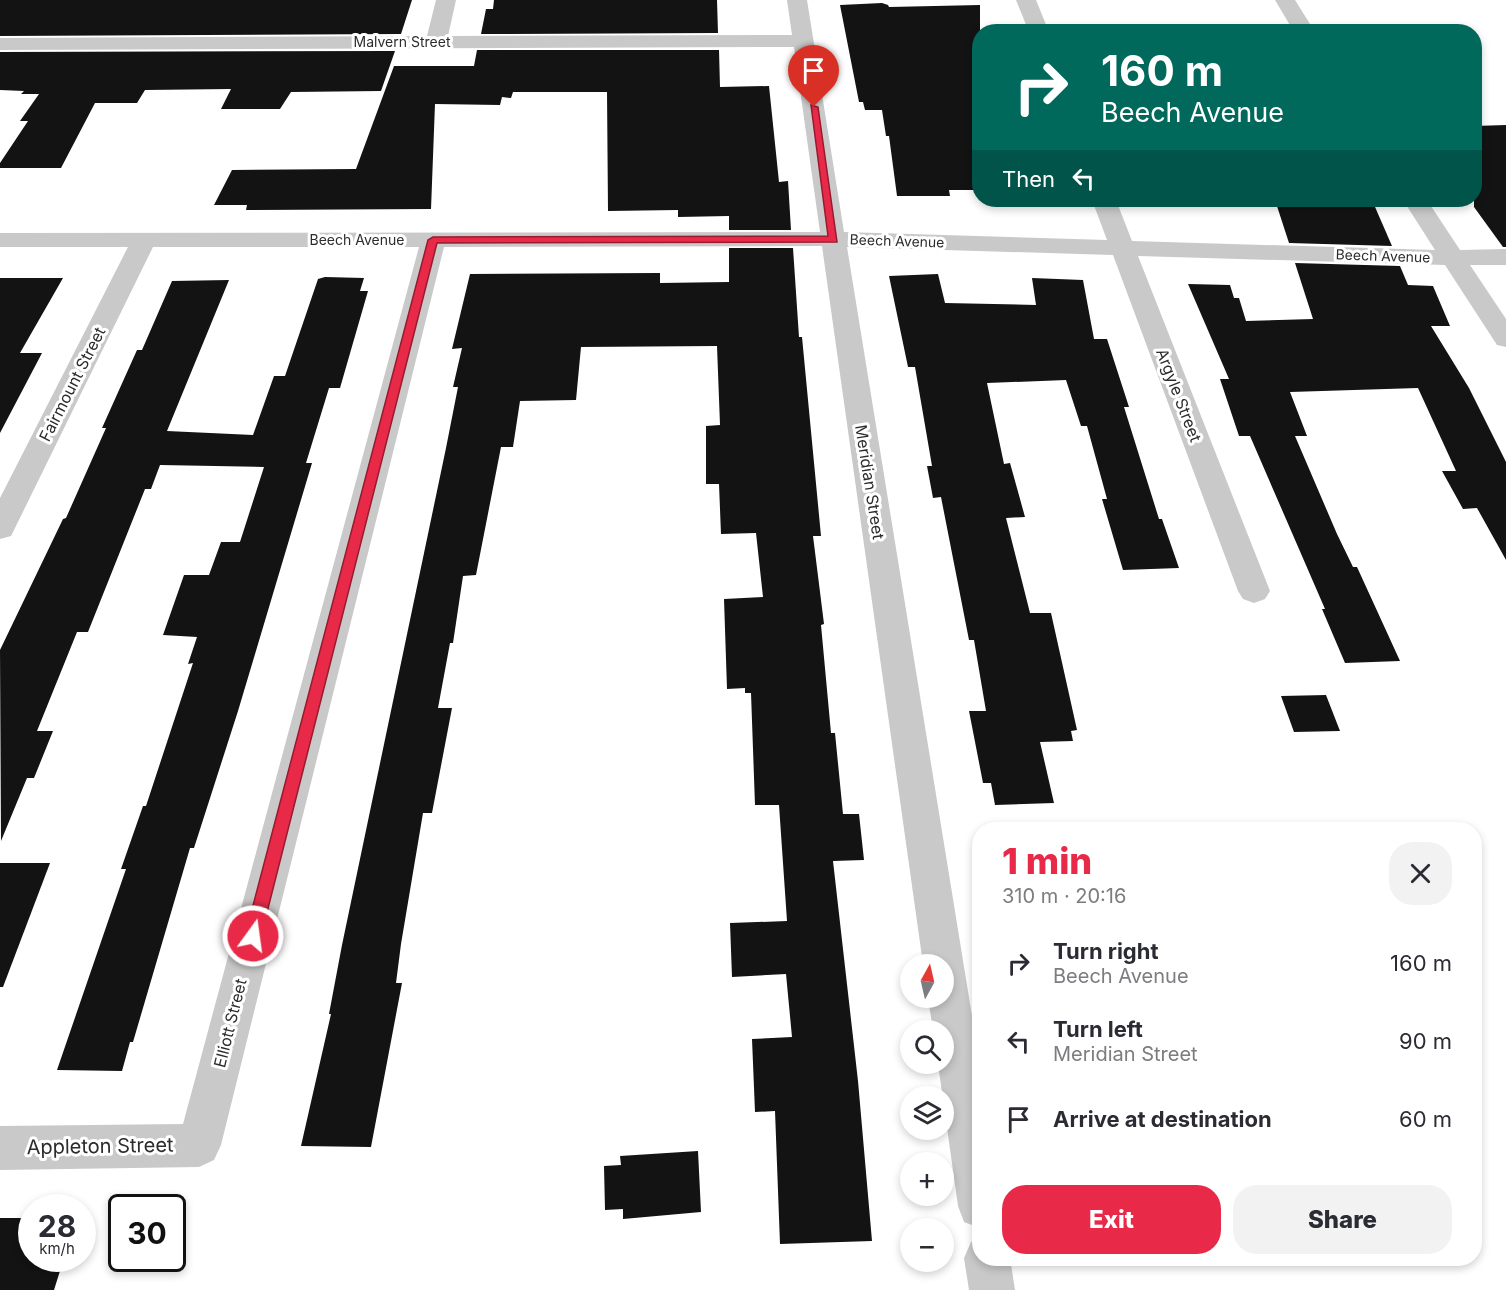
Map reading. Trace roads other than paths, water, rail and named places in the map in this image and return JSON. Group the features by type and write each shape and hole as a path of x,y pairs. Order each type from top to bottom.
{"street":[{"path":"436,42 446,0"},
{"name":"Meridian Street","path":"797,0 941,954"},
{"path":"1026,0 1036,24"},
{"path":"1285,0 1300,24"},
{"name":"Malvern Street","path":"0,44 804,41"},
{"name":"Argyle Street","path":"1107,207 1254,591"},
{"path":"1420,207 1506,339"},
{"name":"Beech Avenue","path":"0,240 834,239 1454,258 1506,257"},
{"name":"Fairmount Street","path":"0,528 144,240"},
{"name":"Elliott Street","path":"199,1145 433,240"},
{"name":"Meridian Street","path":"949,1008 972,1154"},
{"name":"Appleton Street","path":"0,1148 199,1145"},
{"path":"988,1266 992,1290"}]}
